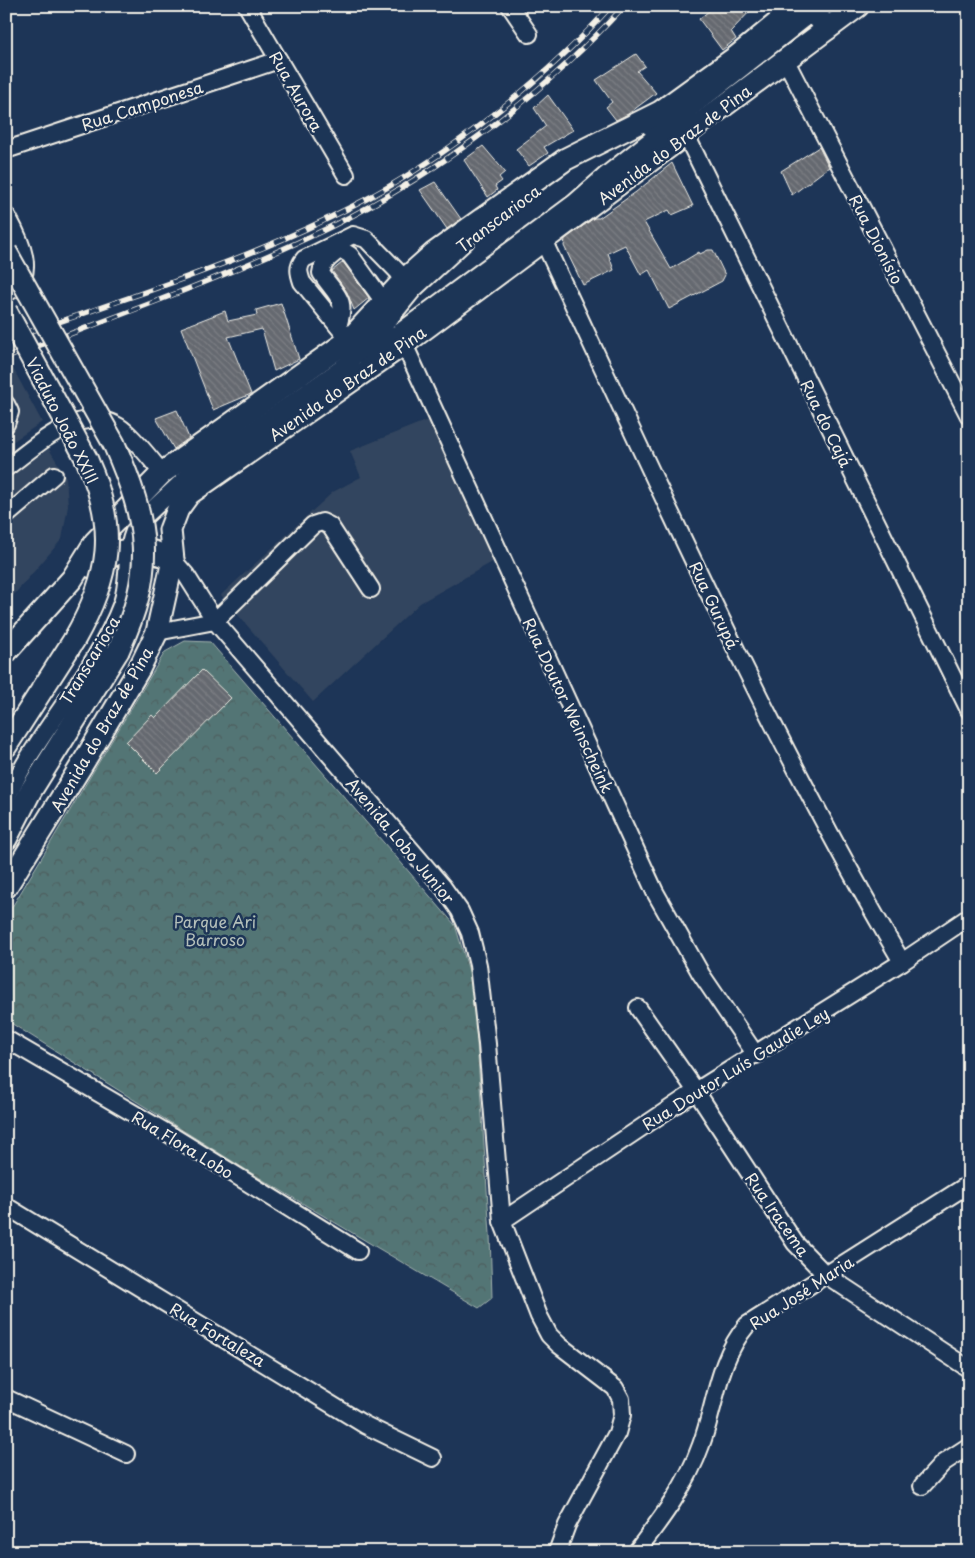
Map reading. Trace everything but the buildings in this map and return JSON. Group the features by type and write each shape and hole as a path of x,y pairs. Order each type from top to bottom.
{"main road":[{"name":"Avenida do Braz de Pina","path":"6,887 139,669 159,623 172,560 170,530 172,520 189,494 404,344 858,6"},
{"name":"Avenida do Braz de Pina","path":"6,652 72,579 95,542 162,473 384,302 405,279 433,254 566,159 660,112 736,57 811,8"},
{"path":"811,8 826,29"},
{"path":"6,219 21,250 23,266 16,284 6,290"},
{"path":"6,252 114,444 124,467 141,520 144,559 141,593 118,651 30,792 6,839"},
{"name":"Viaduto João XXIII","path":"6,311 87,460 96,479 107,524 107,546 100,588 74,640 6,746"},
{"path":"72,579 126,552 148,550 172,560"},
{"path":"126,552 139,564 144,573 159,623"}],"street":[{"name":"Rua Aurora","path":"247,6 346,175"},
{"path":"510,6 529,34"},
{"name":"Transcarioca","path":"6,800 24,767 107,637 123,599 126,552 139,522 189,475 340,369 394,337 574,203 606,174 688,112 811,8"},
{"name":"Rua Camponesa","path":"6,150 278,60"},
{"name":"Rua Dionísio","path":"786,61 969,416"},
{"name":"Transcarioca","path":"340,369 368,344 413,290 500,213 585,158 627,140 660,122 688,112"},
{"name":"Rua do Cajá","path":"686,135 969,710"},
{"path":"343,333 302,282 298,272 300,264 304,259 353,235 360,236 366,239 405,279"},
{"name":"Rua Gurupá","path":"543,240 760,702 852,876 902,962"},
{"path":"343,333 342,299 321,273 324,263 338,252 342,250 350,255 384,302"},
{"name":"Rua Doutor Weinscheink","path":"404,344 655,892 701,974 756,1055"},
{"path":"6,404 10,412 6,424"},
{"path":"6,468 64,426 79,421 96,420 125,432 162,473"},
{"path":"6,516 54,475"},
{"path":"159,623 215,621 313,525 322,522 330,526 371,589"},
{"name":"Avenida Lobo Junior","path":"172,560 186,575 215,621 443,887 460,911 470,933 478,965 487,1044 502,1221 539,1316 549,1335 614,1388 621,1399 622,1416 617,1433 568,1525 557,1552"},
{"name":"Rua Doutor Luís Gaudie Ley","path":"502,1221 696,1091 902,962 969,917"},
{"name":"Rua Iracema","path":"638,1008 696,1091 795,1243 826,1275 969,1369"},
{"name":"Rua Flora Lobo","path":"6,1039 174,1137 358,1252"},
{"name":"Rua José Maria","path":"636,1552 660,1521 687,1479 711,1416 724,1360 736,1339 747,1325 969,1184"},
{"name":"Rua Fortaleza","path":"6,1206 365,1425 433,1458"},
{"path":"7,1399 126,1454"},
{"path":"922,1486 943,1463 969,1446"}],"shaded area":[{"path":"9,361 42,422 6,446 6,362"},
{"path":"430,419 494,561 420,603 313,702 221,595 333,492 361,477 350,451"},
{"path":"49,449 66,477 68,506 62,539 6,604 6,479"}],"green space":[{"name":"Parque Ari Barroso","path":"185,641 210,642 455,925 473,984 490,1234 492,1298 479,1308 248,1171 6,1020 6,917 165,652"}],"railway":[{"path":"6,339 157,288 243,256 300,232 388,187 423,166 491,116 556,62 611,6"},
{"path":"6,358 231,271 305,239 392,194 476,138 516,107 554,75 624,6"}]}
